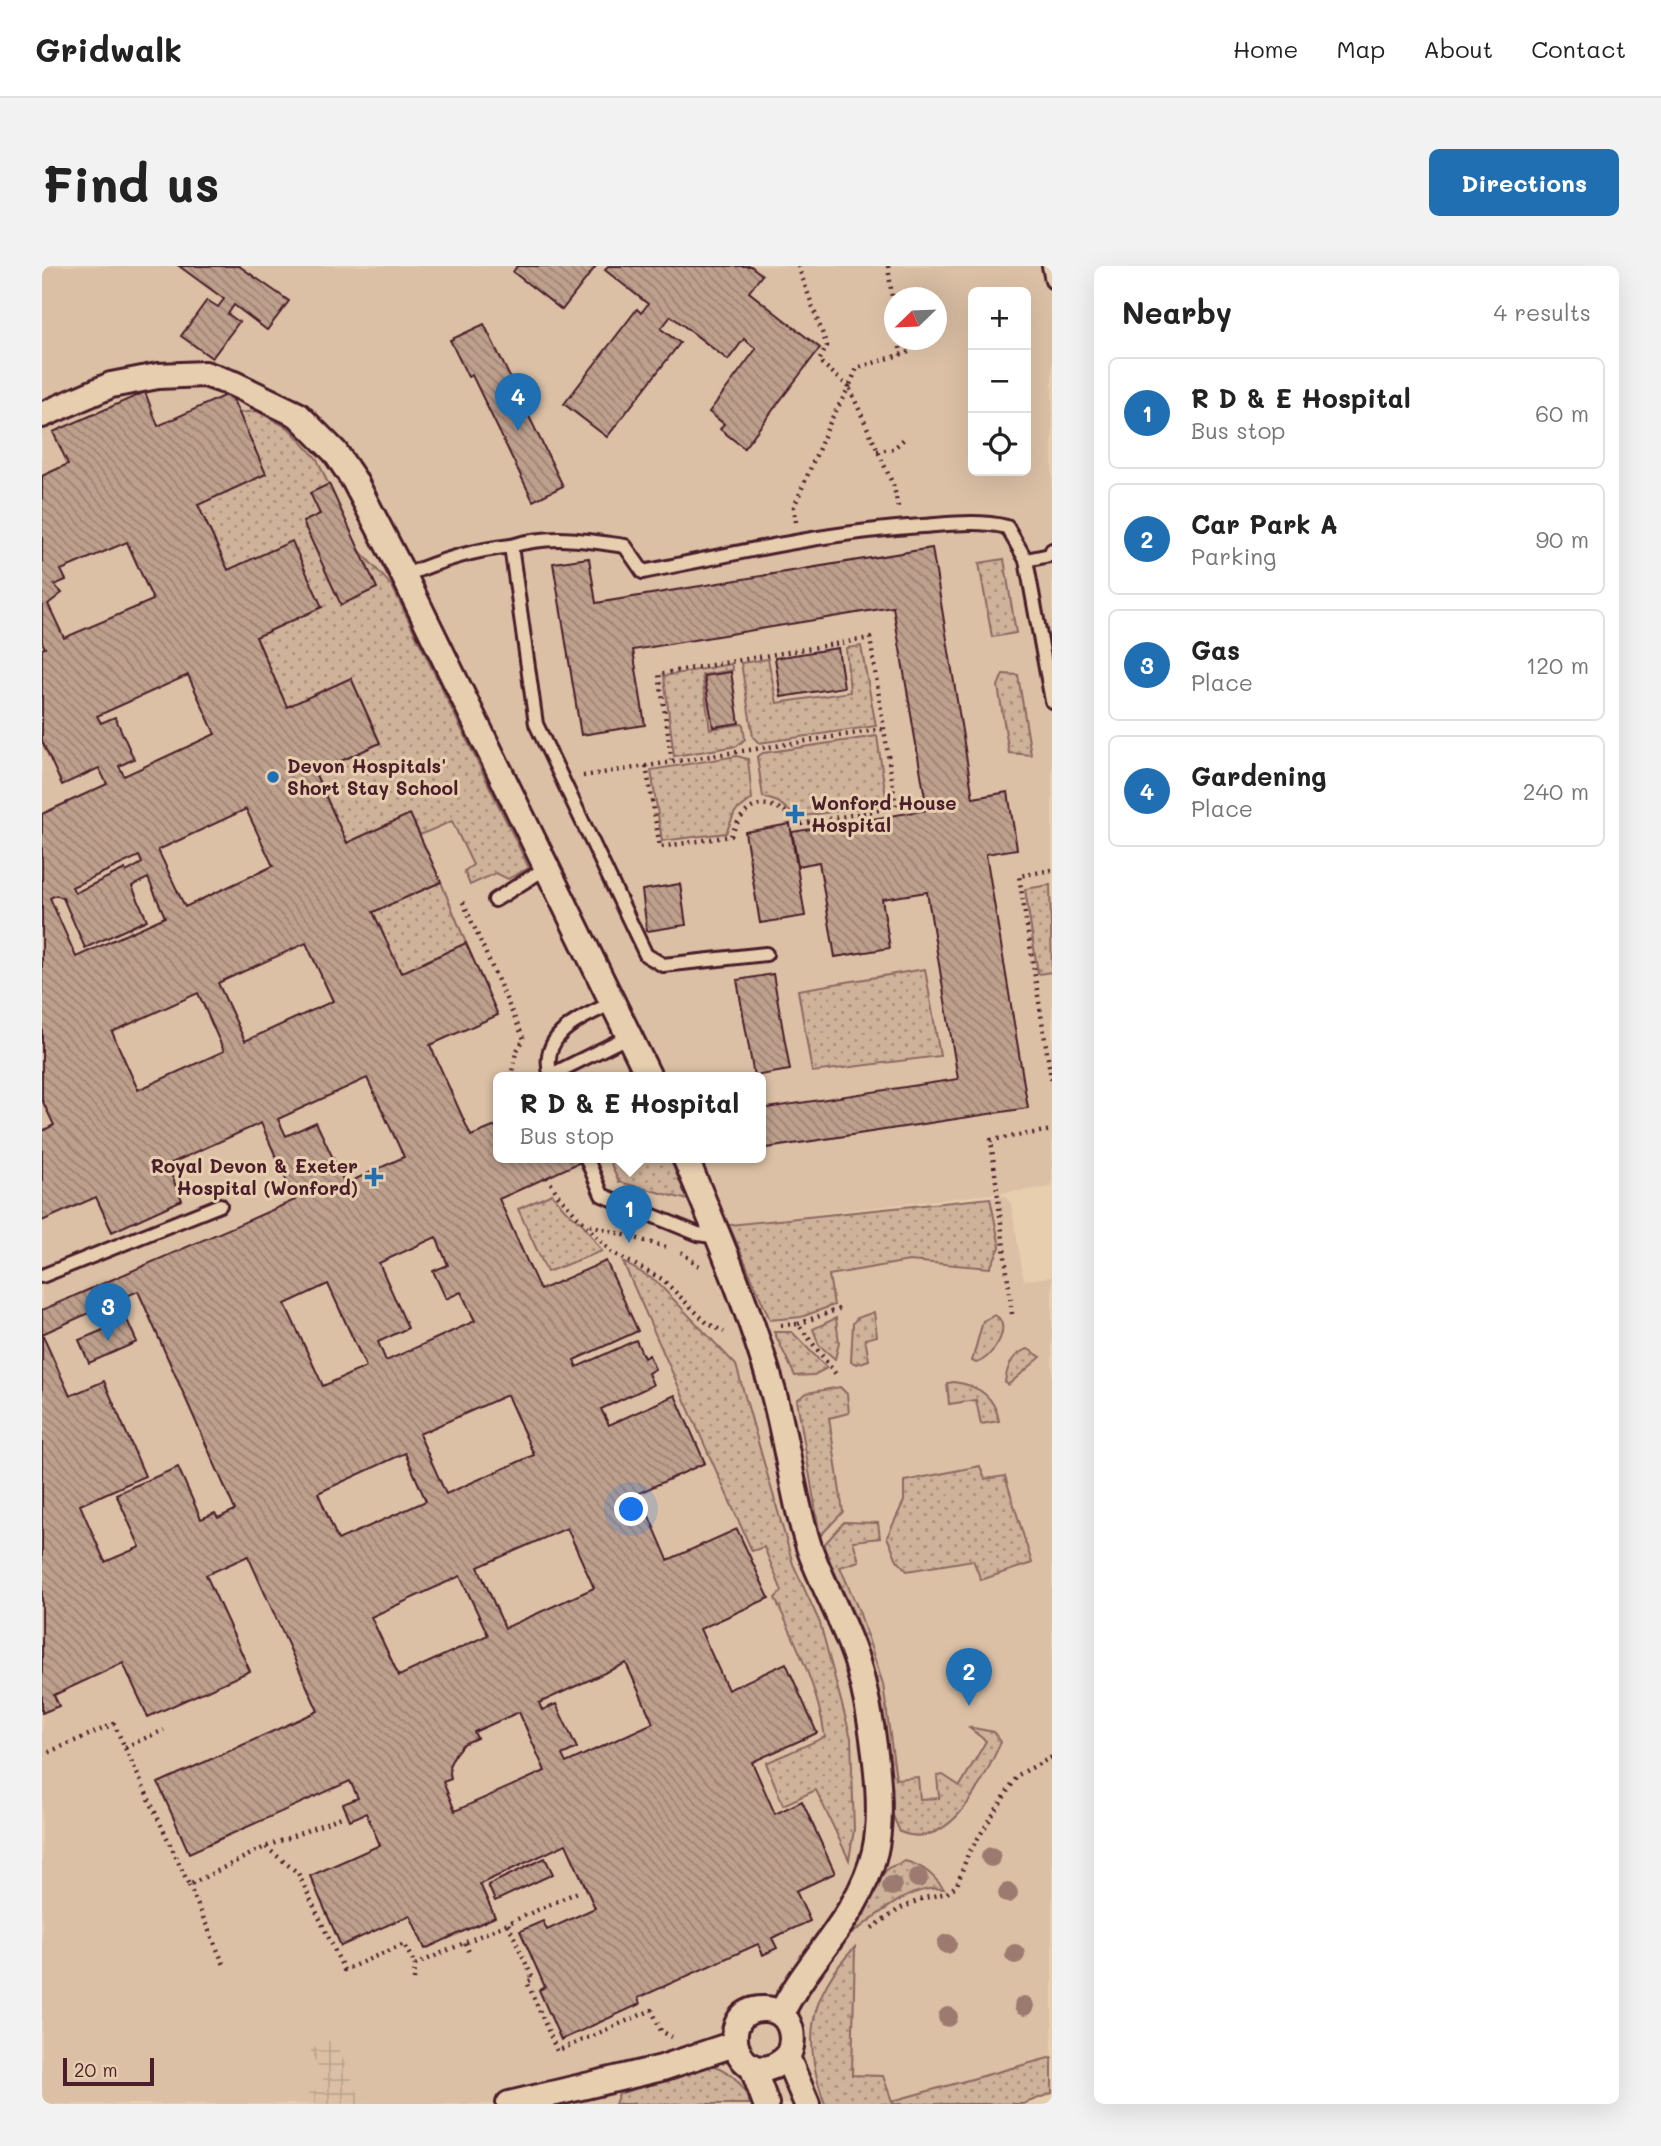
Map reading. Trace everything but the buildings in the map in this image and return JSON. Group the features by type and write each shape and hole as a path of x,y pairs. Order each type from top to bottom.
{"street":[{"path":"42,415 111,385 158,376 205,374 234,384 298,415 335,452 354,480 404,576 646,1072"},
{"path":"688,1163 753,1328 777,1407 810,1548 857,1662 878,1782 876,1848 867,1879 848,1917 794,1988 781,2014"},
{"path":"752,2066 771,2068 787,2057 793,2039 792,2030 781,2014 764,2009 748,2013 736,2027 734,2044 737,2053 752,2066 766,2104"},
{"path":"509,2104 662,2068 734,2044"},
{"path":"787,2057 807,2104"}],"lane":[{"path":"1049,266 1052,281"},
{"path":"404,576 484,549 511,546 533,539 571,538 625,546 643,572 799,540 902,527 987,522 1007,527 1026,560 1052,701"},
{"path":"511,546 536,724 646,955 663,965 766,954"},
{"path":"1026,560 1049,555 1052,550"},
{"path":"495,900 546,868"},
{"path":"550,1072 547,1062 554,1040 569,1025 612,1003"},
{"path":"559,1072 627,1037"},
{"path":"589,1163 602,1195 698,1234 719,1237"},
{"path":"42,1276 220,1205"}],"path":[{"path":"797,266 827,346 819,361 849,387 894,487 898,507"},
{"path":"888,266 891,287"},
{"path":"900,350 901,355"},
{"path":"797,524 794,507 831,420 857,368 910,350"},
{"path":"877,451 892,449 904,439"},
{"path":"646,766 660,848 731,836 737,820 746,810 758,804 774,805 801,824 896,807 870,638 659,674 671,762"},
{"path":"563,779 883,729"},
{"path":"1052,870 1019,876 1052,1084"},
{"path":"463,902 524,1039 516,1052 512,1072"},
{"path":"1012,1314 991,1140 1052,1130"},
{"path":"547,1177 558,1195 611,1252 662,1279 707,1323 729,1335 726,1322"},
{"path":"588,1225 679,1251 709,1273"},
{"path":"753,1328 798,1324 844,1307"},
{"path":"798,1324 838,1377"},
{"path":"42,1755 114,1724 224,1965"},
{"path":"125,1747 164,1730"},
{"path":"868,1932 899,1909 947,1893 957,1885 968,1854 1018,1775 1052,1757"},
{"path":"189,1885 265,1847 344,1816"},
{"path":"265,1847 298,1873 344,1970 404,1944 415,1965 414,1980"},
{"path":"415,1965 580,1891"},
{"path":"508,1924 533,1979 527,1982 557,2051 652,2010 661,2031 677,2039"},
{"path":"465,1943 470,1954"}],"shaded area":[{"name":"Royal Devon & Exeter Hospital (Wonford)","path":"42,266 1052,266 1052,1187 804,1215 1005,1196 1011,1204 1024,1280 1052,1277 1052,2067 930,2104 42,2104"},
{"path":"257,411 290,429 317,459 358,549 392,586 529,868 508,879 496,873 470,885 464,871 473,865 452,821 420,835 410,814 347,843 315,773 380,743 351,678 287,707 256,637 322,607 228,570 198,505 238,413"},
{"path":"1004,559 1016,633 992,637 979,563"},
{"path":"861,646 876,726 759,743 753,737 741,663 768,659 777,703 850,692 846,648"},
{"path":"731,664 733,670 702,675 710,729 743,724 745,739 737,746 674,756 664,676"},
{"path":"1003,674 1018,675 1031,755 1009,753 998,686"},
{"path":"877,736 887,804 797,817 778,802 763,797 757,757 763,753"},
{"path":"737,756 748,759 752,799 735,812 726,833 662,841 651,770"},
{"path":"441,882 466,943 401,973 373,912"},
{"path":"1050,885 1052,972 1038,974 1025,889"},
{"path":"925,969 940,1056 812,1072 798,990"},
{"path":"611,1163 672,1163 688,1200 619,1182"},
{"path":"552,1194 565,1210 582,1223 602,1251 547,1272 518,1209"},
{"path":"990,1198 1000,1247 990,1268 909,1261 829,1275 834,1305 801,1317 770,1320 729,1225"},
{"path":"623,1262 656,1281 736,1365 793,1564 820,1623 851,1738 854,1830 849,1860 816,1790 783,1805 766,1763 825,1737 817,1701 805,1666 775,1598 782,1591 764,1547 752,1551"},
{"path":"874,1312 877,1336 865,1339 869,1360 857,1364 851,1362 853,1323 857,1318"},
{"path":"995,1315 1002,1327 999,1342 988,1355 976,1363 972,1361 983,1321"},
{"path":"836,1318 839,1343 835,1359 819,1345 813,1329"},
{"path":"774,1332 792,1332 827,1368 814,1375 795,1376"},
{"path":"1028,1349 1041,1357 1008,1385 1005,1382 1011,1361"},
{"path":"947,1383 971,1386 984,1394 994,1405 999,1421 981,1424 976,1400 949,1404"},
{"path":"840,1387 847,1394 849,1413 829,1418 843,1512 820,1536 797,1400 807,1393"},
{"path":"980,1466 985,1479 1005,1476 1032,1563 981,1580 973,1560 907,1571 897,1560 887,1537 904,1501 904,1481"},
{"path":"844,1522 878,1523 880,1538 853,1541 859,1561 840,1567 859,1611 883,1684 896,1779 918,1777 920,1799 939,1798 937,1776 943,1775 960,1786 986,1741 968,1727 994,1732 1001,1742 964,1808 935,1832 919,1836 900,1832 891,1811 868,1658 855,1617 823,1546"},
{"path":"905,1861 927,1871 944,1889 919,1891 906,1896 850,1935 879,1879 888,1868"},
{"path":"855,1947 852,2075 883,2076 892,2101 1052,2057 1052,2093 1023,2104 825,2104 813,2060 814,2020 827,1983"},
{"path":"334,2039 363,2104 309,2104 305,2095 326,2086 310,2049"},
{"path":"712,2065 736,2079 750,2104 615,2104 619,2094"}],"place":[{"name":"Gardening","path":"518,431"},
{"name":"Devon Hospitals' Short Stay School","path":"273,777"},
{"name":"Wonford House Hospital","path":"795,814"},
{"name":"Royal Devon & Exeter Hospital (Wonford)","path":"374,1177"},
{"name":"R D & E Hospital","path":"629,1243"},
{"name":"Gas","path":"108,1341"},
{"name":"Car Park A","path":"969,1706"}]}
